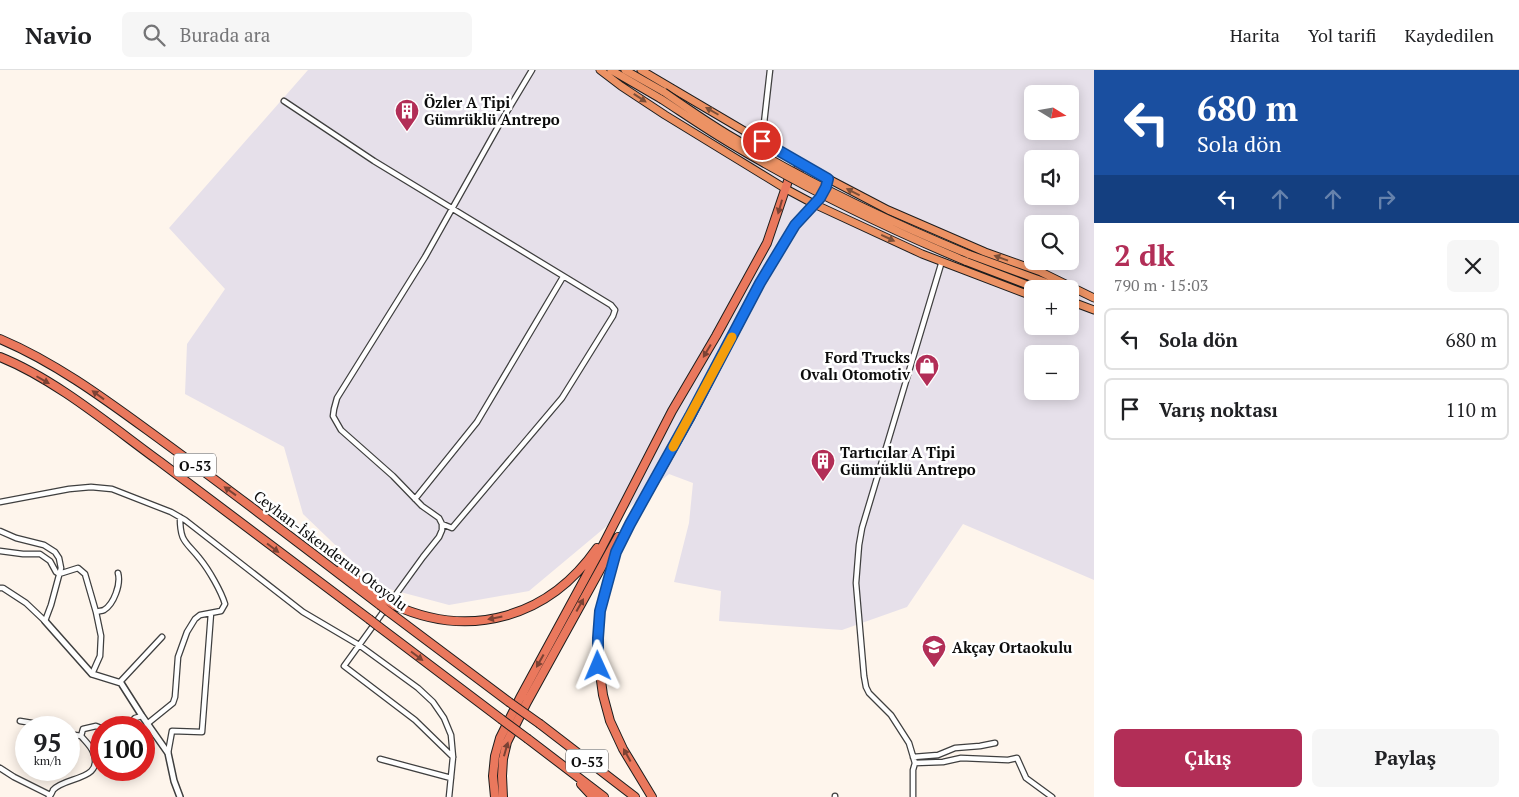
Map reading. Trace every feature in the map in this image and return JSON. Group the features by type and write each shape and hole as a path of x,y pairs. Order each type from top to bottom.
{"highway":[{"path":"600,70 665,115 814,204 922,254 1024,293"},
{"path":"611,70 662,96 806,179 967,258 1024,283"},
{"path":"625,70 662,96"},
{"path":"641,70 804,166 888,210 985,252 1041,272 1094,299"},
{"path":"495,797 493,776 495,756 500,738 672,411 767,243 778,216 788,181 796,171 804,166"},
{"path":"652,797 623,749 610,720 598,666 600,611 616,552 760,283 795,225 820,198 828,179"},
{"path":"967,258 1036,280"},
{"path":"1079,294 1094,299"},
{"path":"1079,305 1094,311"},
{"path":"1079,308 1094,311"},
{"name":"Ceyhan-İskenderun Otoyolu","path":"0,339 19,347 80,382 382,602 389,612 635,797"},
{"name":"O-53","path":"0,357 64,393 131,440 604,797"},
{"path":"503,797 503,759 508,742 527,702 656,469 685,425"},
{"path":"382,602 420,616 439,620 461,621 498,618 532,606 549,597 579,571 604,538 629,495"},
{"path":"540,748 593,797"}],"street":[{"path":"453,756 415,720 344,666 423,556 439,537 442,524 439,518 415,499 341,430 333,416 337,398 425,257 532,70"},
{"path":"762,141 770,70"},
{"path":"284,101 374,161 611,305 615,310 562,398 452,528 442,524"},
{"path":"913,797 914,760 909,743 891,715 869,693 866,687 856,583 859,545 864,518 942,261"},
{"path":"415,499 477,422 563,277"},
{"path":"0,502 69,489 91,487 112,489 180,517 304,612 359,645 418,688 433,702 444,718 451,735 453,756 449,797"},
{"path":"155,717 173,702 178,657 187,632 195,619 200,615 221,611 225,604 223,597 200,559 186,543 180,531 180,517"},
{"path":"0,531 16,538 44,545 59,558 61,568 45,620"},
{"path":"0,551 40,554 50,561 59,574"},
{"path":"59,574 78,568 85,574 102,636 100,656 92,674"},
{"path":"96,612 105,610 112,600 118,589 118,573"},
{"path":"0,588 15,595 45,620 92,674 121,682 142,716"},
{"path":"180,797 174,781 168,753 172,731 202,732 211,613"},
{"path":"120,682 162,637"},
{"path":"0,768 50,796 53,790 61,785 85,777 93,770 95,760 93,751 81,736 83,729 90,726"},
{"path":"155,735 168,753"},
{"path":"914,760 938,755 955,748 995,743"},
{"path":"914,760 944,762 961,758 1008,760 1017,758 1026,778 1052,797"},
{"path":"380,759 451,778"}],"shaded area":[{"path":"308,70 1094,70 1094,580 963,524 907,607 842,630 719,621 721,591 674,582 689,523 693,483 669,474 529,591 449,605 378,586 303,514 284,447 185,394 187,344 225,289 169,228"}],"slow traffic":[{"path":"673,447 732,337"}],"place":[{"name":"Özler A Tipi Gümrüklü Antrepo","path":"407,132"},
{"name":"Ford Trucks Ovalı Otomotiv","path":"927,387"},
{"name":"Tartıcılar A Tipi Gümrüklü Antrepo","path":"823,482"},
{"name":"Akçay Ortaokulu","path":"934,668"}],"route":[{"path":"598,666 600,611 616,552 760,283 795,225 820,198 826,187 828,179 762,141"}]}
